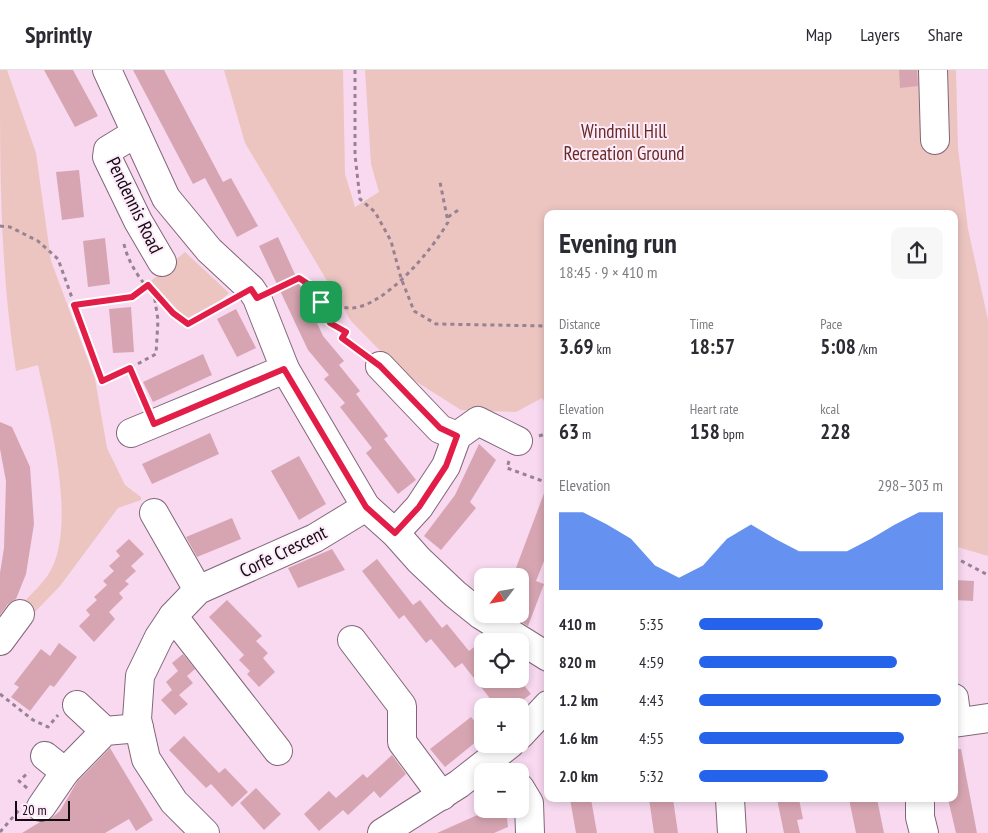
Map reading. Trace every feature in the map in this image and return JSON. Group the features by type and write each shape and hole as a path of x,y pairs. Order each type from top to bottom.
{"street":[{"name":"Pendennis Road","path":"107,70 166,198 209,250 254,294 284,369 366,507 395,533 418,560 455,594 481,614 544,648"},
{"path":"933,70 935,140"},
{"name":"Pendennis Road","path":"136,133 108,150 107,158 138,221 162,262"},
{"path":"380,366 440,428 457,436"},
{"path":"143,429 284,369"},
{"path":"395,533 419,507 446,466 457,436 478,421 518,441"},
{"name":"Corfe Crescent","path":"204,833 174,802 146,759 137,719 140,676 159,637 174,616 198,590 315,538 366,507"},
{"path":"154,513 198,590"},
{"path":"0,640 20,614"},
{"path":"174,616 278,751"},
{"path":"352,640 402,706 402,742 442,796"},
{"path":"68,709 105,731"},
{"path":"529,725 544,709"},
{"path":"958,714 988,718"},
{"path":"41,807 55,764 105,731 140,728"},
{"path":"382,833 474,779"},
{"path":"730,802 732,833"},
{"path":"920,802 920,817 924,833"},
{"path":"529,803 530,833"}],"path":[{"path":"355,70 355,155 360,199 375,212 392,241 401,278 414,311 436,324 544,326"},
{"path":"321,302 352,308 387,294 442,234 448,222 440,182"},
{"path":"448,218 460,209"},
{"path":"0,226 10,227 38,241 58,259 102,381 156,354 158,320 154,293"},
{"path":"74,305 132,297 148,285 173,313 188,324 254,294 299,278 311,286 321,302 330,323 346,332 342,338 380,366"},
{"path":"130,368 143,429"},
{"path":"518,441 511,452 507,468 544,482"},
{"path":"958,560 988,574"},
{"path":"0,694 32,720 48,727 68,709"}],"green space":[{"path":"0,70 7,70 36,153 51,261 95,379 107,448 125,485 141,497 141,500 118,508 60,586 33,614 26,600 48,575 57,555 61,530 61,502 54,442 38,365 16,371 7,296 2,221"},
{"name":"Windmill Hill Recreation Ground","path":"224,70 343,70 345,174 355,207 379,192 371,164 365,70 956,70 958,148 968,229 988,320 988,556 958,547 958,210 544,210 544,401 542,398 516,412 461,410 401,372 351,321 245,143"},
{"path":"185,252 229,293 221,300 186,319 151,281"}],"building":[{"path":"44,70 73,70 98,116 75,127"},
{"path":"133,70 164,70 223,182 231,178 258,226 237,237 205,178 193,184"},
{"path":"899,70 917,70 918,86 900,88"},
{"path":"79,170 84,217 62,220 56,172"},
{"path":"278,237 323,336 344,361 339,365 360,391 356,394 388,436 384,439 416,480 398,494 366,453 372,448 340,407 345,403 324,379 329,375 308,350 259,246"},
{"path":"105,238 110,284 88,287 83,241"},
{"path":"131,307 134,352 113,353 109,309"},
{"path":"236,309 256,348 237,357 217,319"},
{"path":"203,354 212,375 153,402 143,382"},
{"path":"0,422 12,427 30,467 34,524 26,574 16,599 8,604 0,615 0,573 4,548 6,481 0,449"},
{"path":"210,433 219,454 152,484 142,464"},
{"path":"479,444 496,460 470,502 476,508 441,550 424,536 455,495"},
{"path":"299,456 326,504 299,520 271,471"},
{"path":"544,493 544,561 536,581 544,584 528,626 523,623 529,623 529,568 516,568"},
{"path":"232,518 241,539 197,557 186,537"},
{"path":"129,539 144,554 131,566 136,571 125,581 129,584 119,593 123,598 109,612 115,619 94,642 79,626 90,615 86,610 97,600 94,597 107,585 103,581 114,571 109,566 120,556 116,551"},
{"path":"332,549 345,570 298,588 288,568"},
{"path":"377,559 413,605 420,600 442,628 447,624 469,651 474,647 474,678 462,663 455,668 431,639 426,643 404,615 399,619 362,571"},
{"path":"958,580 974,581 973,601 958,600"},
{"path":"227,600 262,636 256,641 268,653 263,658 275,672 259,687 247,674 250,671 239,660 244,655 209,617"},
{"path":"59,643 77,657 54,687 50,685 30,711 11,697 19,687 14,684 41,649 50,656"},
{"path":"183,654 195,669 187,676 193,683 179,695 188,704 175,715 161,700 172,690 166,682 178,671 172,663"},
{"path":"482,688 526,688 531,694 526,698 490,698"},
{"path":"471,717 474,721 474,743 445,767 430,749"},
{"path":"184,736 219,773 225,768 248,792 232,807 211,784 206,788 169,750"},
{"path":"110,748 153,820 136,831 129,819 105,833 22,833 40,822 48,821 60,811 77,782"},
{"path":"958,749 961,749 977,833 956,833 949,802 958,802"},
{"path":"392,755 406,774 380,798 374,791 348,815 343,810 319,831 304,814 329,791 336,798 363,774 367,778"},
{"path":"256,788 281,814 264,830 240,803"},
{"path":"571,802 592,802 597,833 576,833"},
{"path":"649,802 673,802 678,833 654,833"},
{"path":"778,802 800,802 803,819 797,820 800,833 784,833"},
{"path":"850,802 878,802 884,833 856,833"},
{"path":"474,817 507,818 508,827 494,833 437,833"}],"route":[{"path":"299,278 311,286 321,302 330,323 346,332 342,338 380,366 440,428 457,436 446,466 419,507 395,533 366,507 284,369 154,424 130,368 102,381 74,305 132,297 148,285 173,313 188,324 251,289 257,298 299,278"}]}
